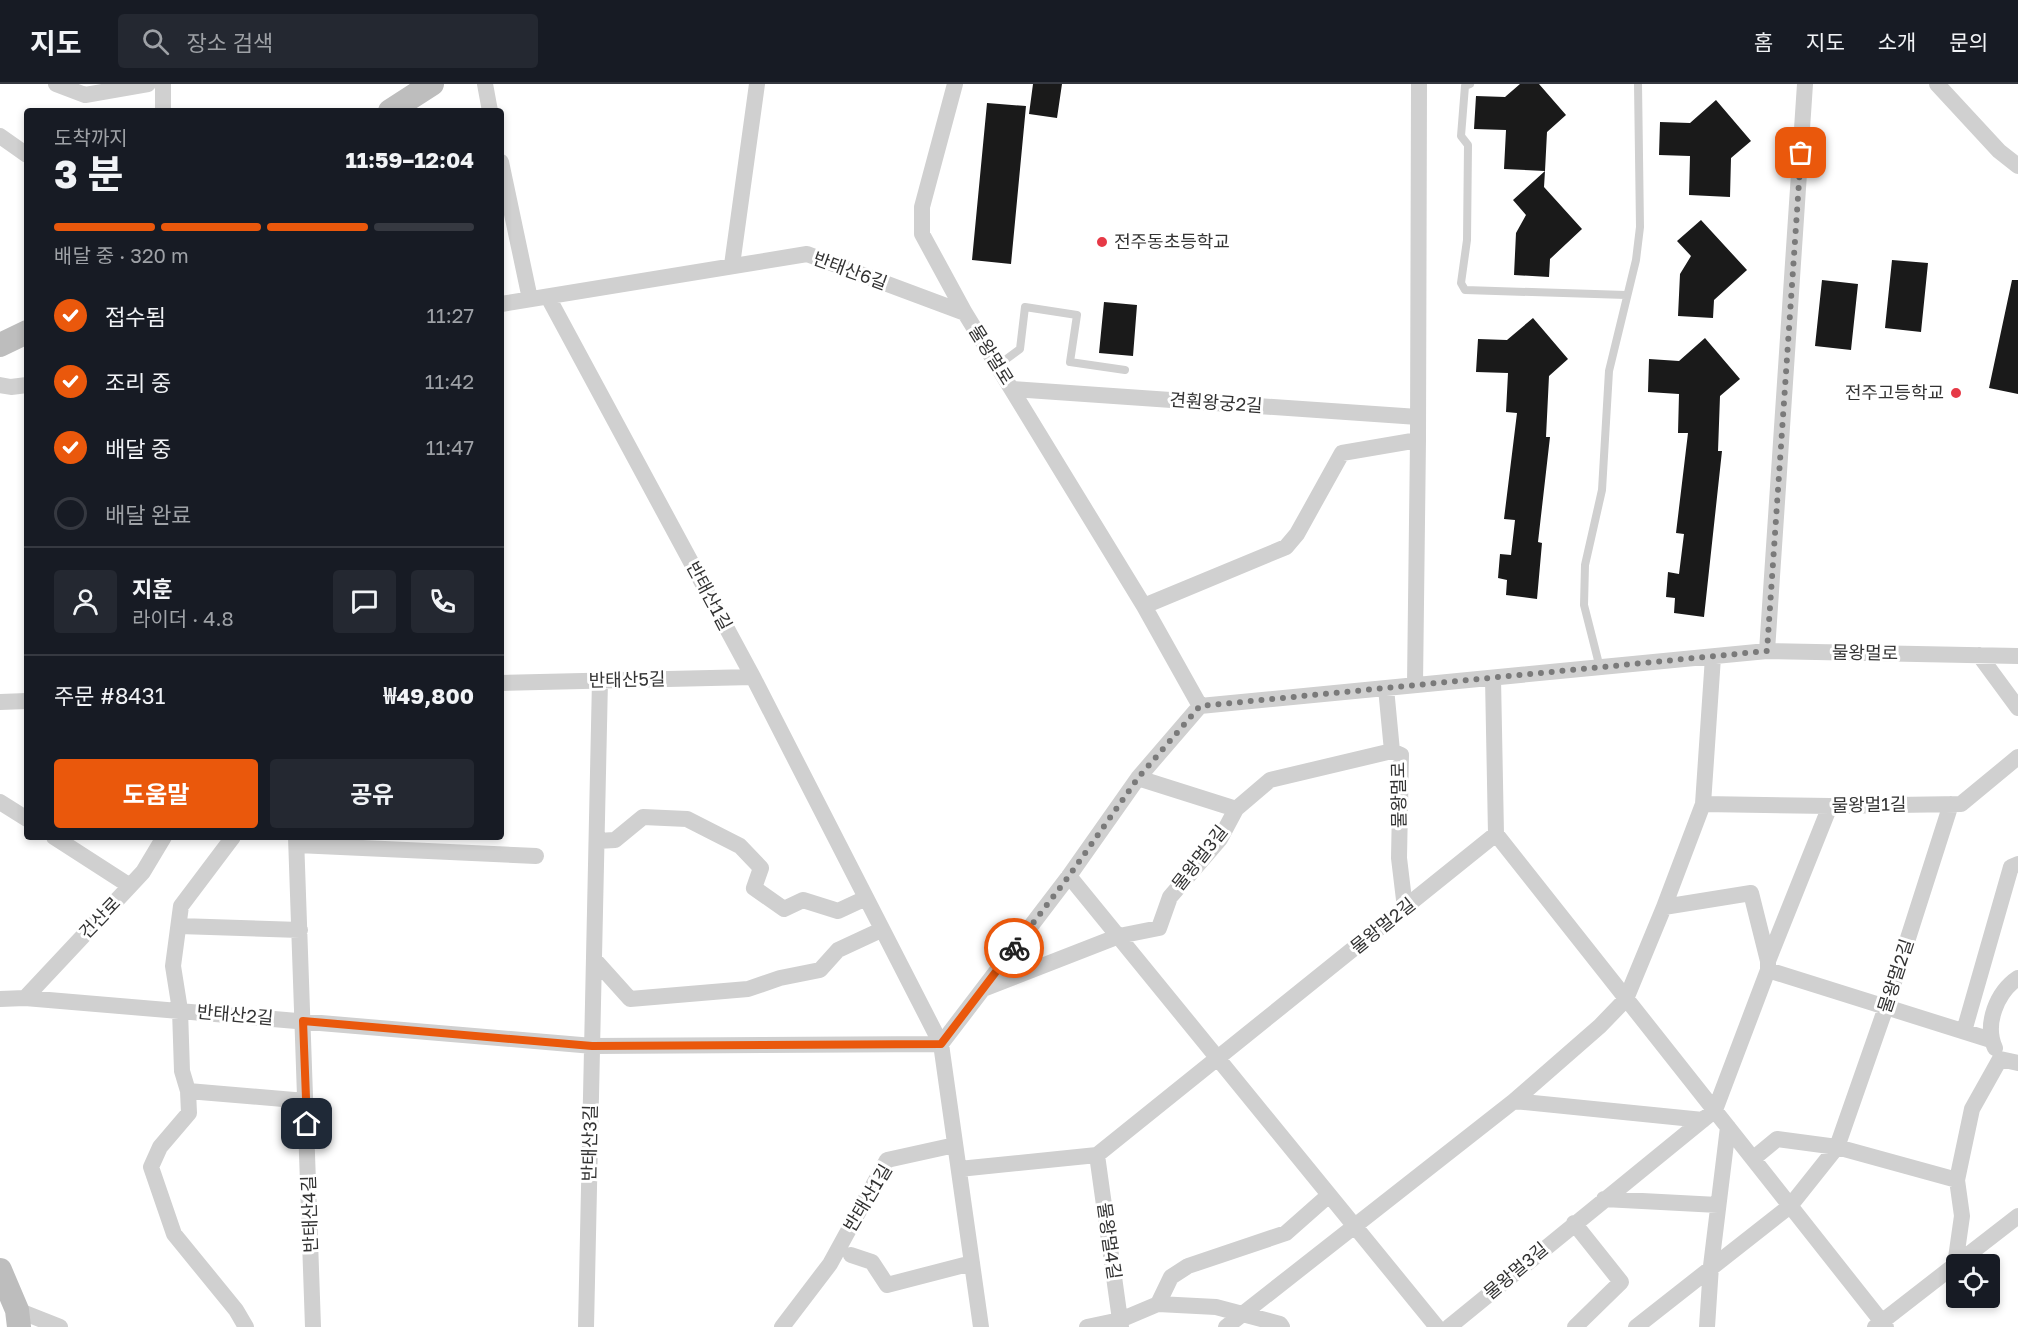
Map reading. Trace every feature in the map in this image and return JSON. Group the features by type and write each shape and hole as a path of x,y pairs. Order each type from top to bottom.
{"street":[{"path":"56,84 85,95 148,84"},
{"path":"163,84 163,108"},
{"path":"395,108 432,84"},
{"path":"485,84 489,108"},
{"path":"732,265 757,84"},
{"name":"물왕멀로","path":"955,84 922,207 922,234 965,313 1144,606 1200,706 1767,651 2018,656"},
{"path":"1414,685 1419,440 1419,84"},
{"path":"1767,651 1805,84"},
{"path":"1937,84 1999,152 2018,166"},
{"path":"0,136 24,153"},
{"path":"504,176 530,299"},
{"name":"반태산6길","path":"504,303 807,254 965,313"},
{"name":"반태산1길","path":"548,297 753,677 941,1044 981,1327"},
{"path":"0,345 24,333"},
{"path":"0,385 11,387 24,385"},
{"name":"견훤왕궁2길","path":"1013,389 1418,417"},
{"path":"1144,606 1286,547 1297,534 1309,508 1342,453 1419,440"},
{"path":"1979,655 2018,708"},
{"path":"1226,1327 1514,1101 1600,1026 1626,999 1664,908 1703,804 1713,657"},
{"name":"반태산5길","path":"504,683 753,677"},
{"path":"1493,678 1496,834 1626,999 1709,1115 1728,1127 1754,1158 1881,1325 1946,1272"},
{"name":"반태산3길","path":"586,1327 600,680"},
{"name":"물왕멀로","path":"1386,688 1392,751 1401,755 1400,858 1405,908"},
{"path":"0,702 24,701"},
{"path":"941,1044 1069,876 1138,778 1200,706"},
{"name":"물왕멀3길","path":"982,989 1119,936 1159,928 1170,897 1220,839 1236,809 1270,780 1392,751"},
{"name":"물왕멀1길","path":"1703,804 1830,806 1961,804 2018,757"},
{"path":"1138,778 1236,809"},
{"path":"0,802 24,817"},
{"name":"물왕멀2길","path":"1711,1266 1790,1206 1837,1147 1886,1007 1951,804"},
{"path":"1575,1327 1621,1282 1579,1219 1709,1115 1830,806"},
{"path":"597,841 615,840 643,817 687,819 740,846 761,868 754,888 784,909 803,900 838,911 866,898"},
{"name":"물왕멀2길","path":"1219,1059 1496,834"},
{"name":"건산로","path":"25,998 130,886 59,840"},
{"path":"130,886 143,872 162,840"},
{"name":"반태산2길","path":"231,840 181,906 173,966 180,1010 182,1071 188,1091 189,1113 160,1147 150,1167 174,1234 236,1310 246,1327"},
{"name":"반태산4길","path":"313,1327 297,841 536,856"},
{"path":"1964,1031 2011,867 2018,864"},
{"path":"1069,876 1437,1327"},
{"path":"1664,908 1750,893 1768,966"},
{"path":"179,926 300,930"},
{"path":"594,959 630,999 748,989 780,978 820,970 838,950 881,930"},
{"path":"1768,966 1825,988 1991,1040"},
{"path":"2000,1059 1991,1040 1994,1004 2018,978"},
{"path":"0,999 25,998"},
{"name":"반태산2길","path":"25,998 592,1046 941,1044"},
{"path":"959,1169 1097,1155 1219,1059"},
{"path":"2000,1059 2018,1063"},
{"path":"1957,1254 1962,1216 1957,1180 1972,1109 2000,1059"},
{"path":"188,1091 306,1101"},
{"path":"1514,1101 1709,1115"},
{"path":"1707,1327 1711,1266 1728,1127"},
{"path":"1754,1158 1777,1139 1837,1147 1957,1180"},
{"name":"반태산1길","path":"782,1327 830,1263 887,1160 955,1145"},
{"name":"물왕멀4길","path":"1097,1155 1120,1323"},
{"path":"1158,1304 1171,1277 1188,1266 1286,1233 1329,1195"},
{"path":"1604,1199 1718,1205"},
{"path":"1969,1254 2018,1216"},
{"name":"물왕멀3길","path":"1449,1327 1579,1219"},
{"name":"반태산1길","path":"850,1255 872,1262 888,1285 972,1263"},
{"path":"1636,1327 1711,1266"},
{"path":"0,1270 12,1309 60,1327"},
{"path":"1087,1327 1120,1323 1158,1304 1186,1304 1243,1314 1280,1324 1282,1327"}],"lane":[{"path":"1470,84 1465,86 1461,136 1468,145 1467,240 1461,283 1465,290 1626,295"},
{"path":"1600,668 1584,605 1585,565 1602,490 1609,371 1636,260 1640,227 1638,84"},
{"path":"997,366 1020,349 1025,307 1077,315 1070,362 1125,370"}],"building":[{"path":"1033,84 1062,84 1057,118 1029,114"},
{"path":"1520,84 1539,84 1566,115 1547,132 1545,171 1504,169 1506,130 1474,129 1476,96 1505,97"},
{"path":"1716,100 1751,141 1731,158 1730,197 1689,195 1690,156 1659,155 1660,122 1690,123"},
{"path":"987,103 1026,106 1011,264 972,260"},
{"path":"1545,171 1544,187 1582,229 1550,259 1549,277 1514,275 1516,233 1526,215 1513,200"},
{"path":"1701,220 1747,270 1714,300 1713,318 1678,316 1680,274 1691,256 1677,241"},
{"path":"1892,260 1928,263 1921,332 1885,328"},
{"path":"1822,280 1858,284 1851,350 1815,346"},
{"path":"2012,280 2018,280 2018,394 1989,388"},
{"path":"1104,302 1137,305 1133,356 1099,353"},
{"path":"1533,318 1568,359 1549,376 1546,437 1550,437 1538,542 1542,543 1537,599 1506,595 1507,580 1498,578 1500,554 1511,555 1515,520 1504,519 1517,413 1506,412 1508,373 1476,372 1478,339 1507,340"},
{"path":"1705,338 1740,379 1720,396 1718,451 1722,451 1704,617 1674,613 1675,598 1666,597 1668,572 1679,574 1684,534 1676,533 1688,433 1678,433 1679,394 1648,392 1649,359 1679,361"}],"way so far":[{"path":"1014,948 1069,876 1138,778 1200,706 1767,651 1801,153"}],"place":[{"name":"전주동초등학교","path":"1102,242"},
{"name":"전주고등학교","path":"1956,393"}],"route":[{"path":"307,1124 303,1021 592,1046 941,1044 1014,948"}]}
